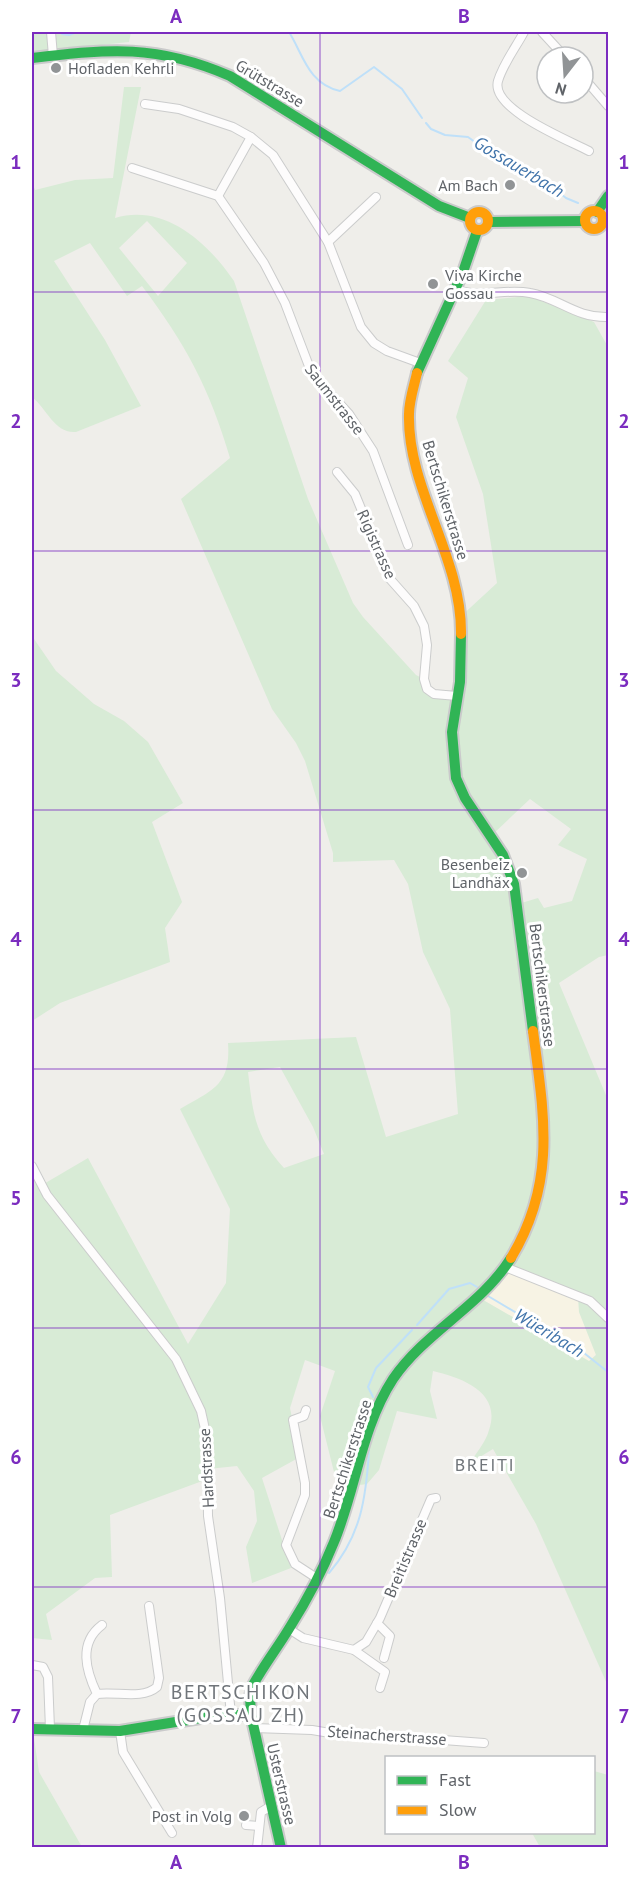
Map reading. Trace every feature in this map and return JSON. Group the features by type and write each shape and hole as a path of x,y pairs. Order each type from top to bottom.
{"street":[{"path":"51,32 53,56"},
{"path":"524,32 497,82 500,96 515,112 588,151"},
{"path":"542,32 554,45"},
{"name":"Grütstrasse","path":"32,58 140,49 182,56 206,64 230,76 439,206 470,218"},
{"path":"595,90 609,106"},
{"path":"145,104 179,109 233,127 252,137 273,154 328,242 361,327 375,343 387,351 420,363"},
{"path":"132,168 218,196 252,137"},
{"name":"Saumstrasse","path":"218,196 264,263 285,303 312,374 349,414 374,451 408,545"},
{"path":"585,221 588,213 597,212 609,196"},
{"path":"328,242 376,197"},
{"path":"585,221 590,228 605,226 602,217 597,212"},
{"path":"482,213 489,222 485,229 477,231 471,226 470,218 474,214 482,213"},
{"path":"489,222 585,221"},
{"name":"Bertschikerstrasse","path":"251,1691 318,1579 348,1506 373,1420 396,1374 424,1341 478,1297 506,1267 522,1243 534,1217 546,1157 545,1125 514,884 503,855 465,798 456,778 452,732 461,663 461,615 455,581 420,477 410,432 412,393 420,363 456,289 477,231"},
{"path":"456,289 476,294 527,292 581,314 609,317"},
{"name":"Rigistrasse","path":"337,472 355,494 390,579 414,606 424,626 427,645 424,679 427,689 434,694 457,696"},
{"name":"Hardstrasse","path":"32,1166 47,1195 176,1359 201,1411 207,1438 208,1516 220,1599 231,1715"},
{"path":"506,1267 590,1301 609,1318"},
{"path":"306,1410 304,1416 293,1420 305,1483 305,1495 286,1545 295,1564 318,1579"},
{"name":"Breitistrasse","path":"354,1650 366,1642 377,1623 430,1499 436,1498"},
{"path":"83,1730 90,1702 97,1694 131,1694 152,1691 157,1687 159,1678 149,1606"},
{"path":"377,1623 390,1636 384,1658"},
{"path":"97,1694 91,1680 86,1655 89,1639 102,1625"},
{"path":"290,1629 303,1638 354,1650 385,1672 380,1688"},
{"path":"32,1665 43,1667 48,1677 50,1729"},
{"name":"Usterstrasse","path":"251,1691 251,1715 281,1848"},
{"path":"32,1729 120,1731 231,1715 251,1715"},
{"name":"Steinacherstrasse","path":"254,1728 312,1730 348,1736 375,1735 484,1743"},
{"path":"120,1731 123,1752 172,1833"},
{"path":"257,1848 261,1812 271,1806"},
{"path":"246,1825 258,1826"}],"shaded area":[{"path":"505,1267 578,1296 579,1312 596,1354 589,1362 478,1297"}],"green space":[{"path":"32,32 131,32 129,42 53,50 32,58"},
{"path":"124,87 141,87 115,218 133,215 151,216 168,221 198,240 234,281 308,499 353,603 416,675 424,679 427,689 457,695 458,619 497,583 483,494 456,417 468,378 448,361 486,300 529,296 594,322 608,347 608,955 599,957 559,983 608,1100 608,1686 536,1524 493,1449 470,1463 488,1434 492,1417 485,1396 467,1383 433,1371 430,1391 437,1419 397,1411 379,1470 367,1484 338,1488 320,1416 335,1371 305,1360 290,1408 300,1457 262,1478 291,1568 252,1583 246,1547 257,1521 254,1491 237,1466 208,1469 205,1480 110,1515 112,1577 95,1578 46,1614 52,1640 32,1638 32,1165 42,1185 88,1158 188,1344 226,1283 230,1209 180,1109 218,1085 226,1068 228,1043 356,1037 386,1137 458,1114 450,1009 423,952 408,884 394,860 333,862 333,853 305,761 296,743 272,709 181,499 230,458 205,388 171,327 142,286 127,296 90,243 54,261 105,340 141,406 76,432 69,432 57,425 32,397 32,182 35,190 75,180 113,178","holes":["147,221 187,263 158,296 119,248","530,799 571,829 558,845 587,859 572,901 544,908 538,898 518,904 491,836","280,1067 313,1127 324,1154 284,1168 261,1135 254,1112 248,1072","506,1267 578,1296 579,1312 596,1355 589,1361 478,1297"]},
{"path":"32,636 56,671 94,704 124,721 148,742 183,803 152,822 182,902 165,928 170,962 60,1003 32,1021"},
{"path":"32,1738 34,1738 39,1772 82,1847 32,1847"},
{"path":"595,1771 608,1775 608,1847 540,1847 533,1834 595,1834"}],"waterway":[{"name":"Gossauerbach","path":"62,34 69,35 77,32"},
{"name":"Gossauerbach","path":"289,32 308,67 320,82 340,91 374,67 402,89 422,118"},
{"name":"Gossauerbach","path":"426,123 431,129 445,135 468,137 497,158 542,179 566,198 578,203"},
{"name":"Wüeribach","path":"417,1325 449,1289 470,1283 477,1287"},
{"name":"Wüeribach","path":"488,1296 584,1353 608,1372"},
{"name":"Wüeribach","path":"373,1397 368,1387 376,1368 412,1330"},
{"name":"Wüeribach","path":"329,1573 348,1545 360,1516 369,1451"}],"traffic: fast":[{"path":"32,58 109,51 132,52 179,58 203,66 230,76 439,206 470,218"},
{"path":"597,212 608,196"},
{"path":"489,222 585,221"},
{"path":"417,373 463,272 477,231"},
{"path":"461,634 460,682 452,732 456,778 465,798 503,855 514,884 533,1031"},
{"path":"281,1848 251,1715 250,1696 253,1685 314,1586 342,1522 373,1418 393,1379 421,1347 484,1291 511,1258"},
{"path":"32,1729 120,1731 219,1715 251,1715"}],"traffic: slow":[{"path":"594,211 600,214 603,220 600,226 594,229 588,226 585,220 588,214 594,211"},
{"path":"475,212 483,212 488,217 488,221 486,228 475,230 470,225 470,217 475,212"},
{"path":"417,373 409,409 411,442 416,469 453,578 459,606 461,634"},
{"path":"511,1258 526,1230 541,1175 543,1120 533,1031"}],"place":[{"name":"Hofladen Kehrli","path":"56,68"},
{"name":"Am Bach","path":"510,185"},
{"name":"Viva Kirche Gossau","path":"433,284"},
{"name":"Besenbeiz Landhäx","path":"522,873"},
{"name":"Post in Volg","path":"244,1816"}],"district":[{"name":"BREITI","path":"485,1465"},
{"name":"BERTSCHIKON (GOSSAU ZH)","path":"241,1704"}]}
